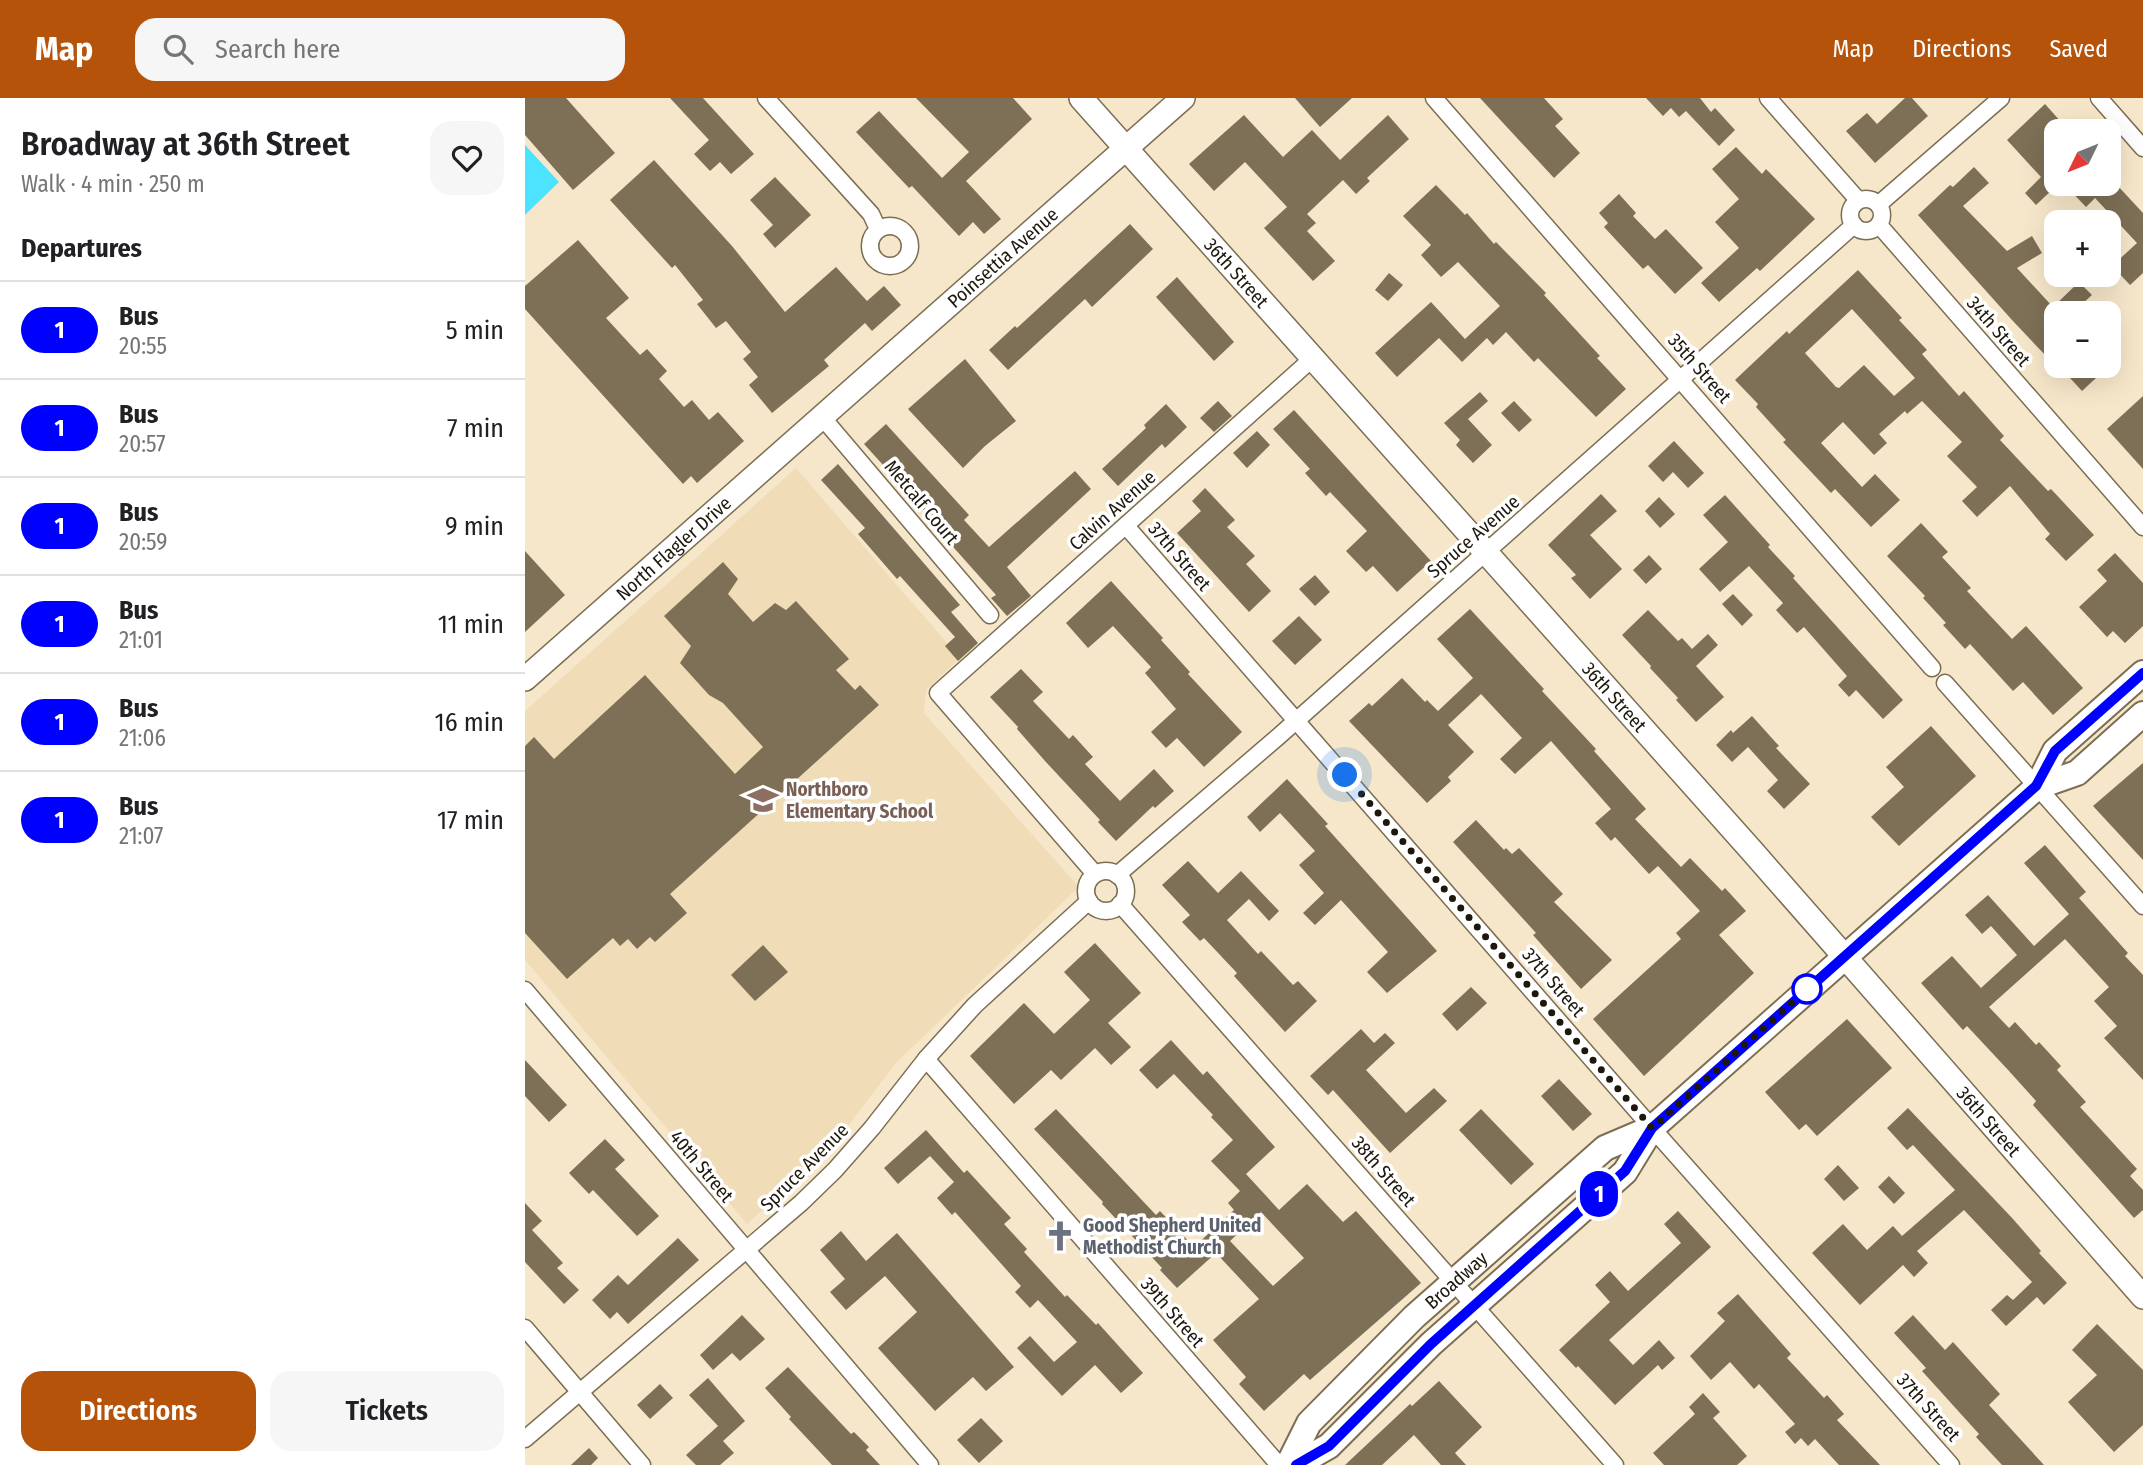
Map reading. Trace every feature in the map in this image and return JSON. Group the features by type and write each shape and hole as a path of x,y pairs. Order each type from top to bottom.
{"main road":[{"name":"Broadway","path":"1297,1465 1329,1446 1390,1383 1625,1171 1652,1128 2036,786 2055,751 2143,673"},
{"name":"Broadway","path":"2036,786 2077,772 2143,714"},
{"name":"Broadway","path":"1288,1465 1309,1423 1378,1351 1453,1281 1605,1148 1652,1128"}],"street":[{"path":"766,98 871,214 878,229"},
{"name":"36th Street","path":"1081,98 1752,850 2143,1297"},
{"name":"Poinsettia Avenue","path":"822,417 1183,98"},
{"name":"35th Street","path":"1434,98 1932,668"},
{"path":"1768,98 1858,201"},
{"path":"1879,204 2001,98"},
{"path":"2099,98 2143,149"},
{"path":"1869,198 1879,204 1883,214 1879,225 1867,231 1854,225 1850,212 1858,201 1869,198"},
{"name":"Spruce Avenue","path":"1117,875 1297,720 1854,225"},
{"name":"34th Street","path":"1879,225 2143,527"},
{"name":"Calvin Avenue","path":"1095,874 938,693 1313,358"},
{"name":"Metcalf Court","path":"822,417 990,615"},
{"name":"North Flagler Drive","path":"525,679 822,417"},
{"name":"37th Street","path":"1126,526 1652,1128 1951,1465"},
{"path":"1945,683 2143,906"},
{"path":"1106,871 1117,875 1125,885 1124,898 1120,904 1104,911 1092,906 1086,895 1087,883 1095,874 1106,871"},
{"name":"Spruce Avenue","path":"525,1439 795,1209 835,1170 926,1059 975,1005 1089,901"},
{"name":"38th Street","path":"1120,904 1615,1465"},
{"name":"40th Street","path":"525,990 930,1465"},
{"name":"39th Street","path":"926,1059 1279,1465"},
{"path":"525,1328 642,1465"}],"shaded area":[{"name":"Northboro Elementary School","path":"796,468 960,658 926,690 924,713 1079,887 895,1064 833,1146 747,1224 525,960 525,711"}],"water":[{"path":"525,145 559,182 525,215"}],"building":[{"path":"525,98 566,98 615,153 573,190 525,135"},
{"path":"670,98 703,98 754,154 731,174 720,162 710,171 694,154 709,140"},
{"path":"916,98 1013,98 1032,119 966,181 1001,219 984,234 973,222 959,236 856,132 879,111 942,178 969,152"},
{"path":"1295,98 1352,98 1320,127"},
{"path":"1480,98 1544,98 1563,119 1555,126 1580,153 1554,178"},
{"path":"1646,98 1700,98 1711,112 1715,108 1735,130 1719,146 1686,111 1679,117 1671,108 1663,116"},
{"path":"1905,98 1912,98 1928,116 1875,163 1846,131 1867,113 1877,124"},
{"path":"2045,104 2058,119 2044,119 2046,196 2036,205 2025,193 2041,177 2007,140"},
{"path":"1244,115 1283,157 1312,130 1340,160 1388,115 1409,139 1367,178 1370,181 1356,194 1343,180 1307,214 1316,223 1307,231 1335,261 1313,281 1264,228 1287,207 1245,162 1214,191 1189,164"},
{"path":"1736,147 1762,174 1766,169 1815,219 1760,271 1757,268 1719,302 1701,283 1739,248 1715,222 1739,199 1712,169"},
{"path":"654,160 732,246 785,312 836,267 867,301 884,286 901,305 872,331 865,323 824,360 829,366 772,413 749,385 758,377 743,359 751,352 726,321 716,328 697,304 703,300 675,265 672,268 610,200"},
{"path":"1974,167 1989,183 1963,206 2007,251 2032,236 2042,253 2017,268 2047,301 2044,301 2044,354 1918,215 1950,185 1953,187"},
{"path":"775,177 811,215 775,248 763,234 773,225 750,200"},
{"path":"1436,185 1546,293 1544,295 1600,356 1597,358 1626,389 1596,417 1538,358 1534,362 1506,332 1493,345 1487,338 1462,362 1439,338 1397,377 1375,353 1431,302 1465,339 1500,306 1458,262 1441,277 1421,255 1431,245 1403,216"},
{"path":"2121,189 2143,213 2143,273 2130,285 2121,276 2121,258 2137,243 2121,226 2121,210 2106,210 2095,198 2086,207 2075,196 2121,196"},
{"path":"1619,194 1636,213 1633,216 1655,239 1666,229 1703,268 1675,294 1648,265 1643,269 1604,227 1608,223 1599,213"},
{"path":"1130,224 1153,249 1092,307 1085,299 1008,370 989,350 1015,326 1017,328"},
{"path":"578,240 629,298 606,318 640,355 647,349 667,371 659,379 684,407 692,400 709,420 718,412 744,441 697,483 691,476 683,484 525,309 525,286"},
{"path":"1858,270 1902,318 1899,320 1927,350 1922,354 1959,396 1964,391 2004,436 2000,440 2094,535 2066,561 2045,539 2050,534 2010,486 1977,517 1962,501 1977,487 1947,456 1962,442 1922,401 1907,414 1905,411 1879,434 1887,443 1874,455 1843,422 1821,443 1862,487 1875,474 1900,500 1871,527 1835,489 1831,493 1783,442 1786,440 1735,380 1787,331 1789,334","holes":["1852,309 1915,378 1894,396 1864,365 1839,388 1805,353"]},
{"path":"1389,273 1403,285 1388,301 1375,290"},
{"path":"1177,277 1234,342 1214,361 1156,297"},
{"path":"2074,287 2084,287 2092,295 2085,301 2059,301"},
{"path":"965,359 1016,421 963,468 908,409"},
{"path":"2070,378 2096,378 2082,391"},
{"path":"1480,392 1488,401 1468,419 1492,445 1473,463 1456,445 1460,440 1444,423"},
{"path":"2143,396 2143,469 2107,429"},
{"path":"1218,401 1232,416 1214,432 1200,418"},
{"path":"1514,401 1532,420 1519,432 1501,413"},
{"path":"1166,404 1187,427 1165,448 1162,444 1118,486 1102,469 1146,428 1144,425"},
{"path":"1294,410 1431,561 1397,592 1373,566 1366,572 1346,551 1367,531 1330,492 1326,496 1305,473 1310,469 1273,429"},
{"path":"886,424 969,515 964,520 989,547 1075,471 1091,489 1007,567 1031,596 1007,616 991,598 996,595 864,444"},
{"path":"1257,431 1270,445 1247,468 1233,453"},
{"path":"1674,441 1704,473 1688,488 1673,472 1663,482 1648,466"},
{"path":"838,464 960,605 951,612 978,643 958,661 945,646 955,637 900,576 897,579 858,534 865,528 821,480"},
{"path":"1205,488 1235,520 1227,527 1255,556 1246,564 1271,591 1249,612 1177,533 1201,511 1192,501"},
{"path":"1601,494 1617,511 1590,535 1622,569 1590,599 1571,578 1576,575 1548,545"},
{"path":"1725,495 1770,545 1768,547 1795,576 1793,578 1903,700 1883,719 1856,690 1849,697 1838,685 1847,676 1804,627 1797,633 1776,610 1783,603 1749,566 1720,592 1699,569 1728,542 1703,515"},
{"path":"1659,497 1675,514 1660,528 1645,511"},
{"path":"1921,523 1948,552 1942,557 1971,588 1967,591 2012,639 2026,626 2083,688 2053,715 2023,682 2013,691 1970,644 1965,649 1943,625 1946,623 1923,598 1925,596 1887,556"},
{"path":"525,551 565,595 525,632"},
{"path":"2115,553 2143,583 2143,626 2125,643 2113,631 2107,637 2079,607 2107,581 2097,570"},
{"path":"1649,555 1662,569 1646,584 1633,570"},
{"path":"723,562 738,579 728,594 753,622 775,603 786,610 796,601 849,659 836,670 855,690 860,685 879,705 670,894 687,913 655,942 650,937 637,949 628,939 620,946 613,938 567,979 525,933 525,746 534,737 554,759 645,675 735,774 763,747 723,703 709,695 680,663 691,646 664,616"},
{"path":"1315,575 1330,592 1315,606 1299,589"},
{"path":"1111,581 1163,638 1161,640 1190,672 1188,674 1242,732 1204,767 1177,738 1166,748 1151,732 1176,709 1145,673 1151,667 1113,626 1088,648 1066,623"},
{"path":"1733,594 1753,615 1742,626 1722,604"},
{"path":"1470,609 1544,689 1542,691 1596,749 1594,751 1646,809 1635,819 1681,867 1690,858 1722,891 1725,888 1746,911 1719,935 1754,973 1644,1076 1593,1019 1681,939 1676,933 1700,911 1658,866 1649,874 1615,837 1611,841 1595,823 1611,809 1551,741 1515,774 1500,759 1522,738 1481,694 1448,725 1474,752 1448,777 1451,781 1427,803 1349,721 1369,703 1372,706 1402,678 1425,702 1427,700 1438,711 1473,678 1437,639"},
{"path":"1648,610 1678,641 1682,638 1692,649 1708,634 1718,645 1696,666 1724,697 1696,722 1622,635"},
{"path":"1299,616 1322,640 1295,665 1272,641"},
{"path":"1021,669 1043,692 1033,701 1069,739 1073,735 1093,757 1085,764 1120,801 1154,769 1174,791 1155,808 1153,806 1116,841 990,697"},
{"path":"1752,716 1779,746 1776,748 1810,784 1784,809 1767,791 1778,780 1748,747 1732,762 1716,745 1731,730 1733,733"},
{"path":"1931,726 1976,776 1899,846 1871,817 1904,787 1886,767"},
{"path":"2143,763 2143,860 2093,806"},
{"path":"1287,779 1328,824 1325,826 1437,951 1387,993 1367,972 1388,952 1341,900 1315,925 1303,913 1324,893 1299,865 1315,851 1280,813 1260,832 1247,817"},
{"path":"1476,820 1504,850 1506,848 1512,854 1519,848 1563,894 1554,902 1612,960 1581,989 1533,935 1536,933 1453,842"},
{"path":"2045,845 2086,892 2079,898 2128,953 2125,956 2143,975 2143,1080 2104,1038 2117,1026 2094,1001 2109,987 2065,939 1989,1007 2009,1028 2015,1022 2036,1045 2039,1042 2061,1066 2057,1070 2086,1102 2080,1107 2137,1169 2130,1176 2143,1190 2143,1210 2134,1218 2033,1105 2036,1101 2009,1071 1967,1026 1963,1030 1921,983 1952,956 1981,988 2017,955 1991,926 1982,934 1965,915 1988,895 2034,946 2069,914 2024,863"},
{"path":"1188,861 1218,893 1241,871 1279,911 1269,921 1249,899 1227,920 1258,954 1261,951 1293,985 1298,981 1317,1001 1285,1032 1234,976 1237,973 1204,938 1200,941 1182,922 1190,915 1162,885"},
{"path":"1095,943 1141,993 1108,1023 1131,1047 1111,1065 1095,1048 1061,1080 1051,1070 1014,1104 970,1056 1024,1003 1054,1034 1090,1000 1064,972"},
{"path":"763,945 788,972 755,1001 731,975"},
{"path":"1471,987 1487,1003 1457,1031 1442,1014"},
{"path":"1847,1019 1892,1068 1817,1136 1806,1124 1799,1130 1765,1092"},
{"path":"1361,1029 1374,1043 1385,1033 1395,1043 1366,1070 1406,1113 1434,1088 1447,1101 1390,1153 1333,1090 1328,1095 1310,1076"},
{"path":"1171,1040 1203,1075 1207,1071 1275,1147 1246,1174 1279,1210 1307,1184 1343,1222 1356,1211 1421,1283 1310,1380 1304,1374 1264,1411 1239,1384 1246,1377 1213,1340 1259,1299 1216,1253 1177,1288 1103,1202 1034,1129 1056,1109 1156,1215 1160,1211 1194,1247 1234,1210 1228,1203 1240,1191 1211,1161 1233,1140 1174,1074 1157,1089 1139,1070","holes":["1261,1212 1304,1258 1273,1286 1230,1241"]},
{"path":"525,1060 567,1105 549,1122 525,1096"},
{"path":"1559,1079 1592,1114 1573,1131 1541,1096"},
{"path":"1908,1108 2013,1219 2067,1283 2044,1305 2037,1297 2006,1326 1991,1310 2007,1295 2013,1300 2032,1282 1964,1210 1917,1251 1928,1263 1914,1277 1903,1265 1860,1305 1812,1253 1843,1224 1867,1250 1893,1226 1902,1236 1955,1190 1913,1145 1907,1150 1887,1128"},
{"path":"1481,1109 1534,1164 1511,1185 1459,1130"},
{"path":"926,1130 964,1173 967,1170 1011,1218 1004,1224 1027,1249 1024,1252 1065,1297 1067,1295 1096,1325 1098,1323 1143,1373 1121,1393 1095,1365 1062,1396 1017,1348 1030,1336 1054,1362 1077,1342 1038,1300 1030,1308 1015,1292 1021,1286 955,1212 952,1215 937,1198 954,1182 930,1156 898,1184 884,1168"},
{"path":"605,1139 625,1160 615,1169 659,1216 637,1236 593,1190 589,1194 569,1173"},
{"path":"1838,1165 1859,1188 1844,1201 1824,1179"},
{"path":"1889,1176 1905,1193 1894,1204 1878,1187"},
{"path":"525,1203 542,1221 532,1230 563,1263 557,1268 579,1290 564,1304 525,1262"},
{"path":"1678,1211 1711,1247 1609,1340 1633,1365 1659,1340 1675,1358 1662,1370 1658,1365 1615,1405 1559,1350 1610,1302 1595,1285 1610,1271 1628,1291 1681,1243 1664,1224"},
{"path":"841,1231 866,1261 897,1233 1014,1367 986,1391 973,1377 935,1411 878,1348 917,1312 885,1276 846,1310 830,1292 845,1279 820,1250"},
{"path":"678,1238 699,1260 628,1324 617,1312 610,1319 592,1300 618,1275 628,1285"},
{"path":"1738,1294 1791,1354 1787,1358 1824,1398 1827,1395 1844,1414 1837,1420 1880,1465 1839,1465 1815,1439 1808,1446 1801,1438 1795,1444 1785,1432 1795,1424 1759,1384 1754,1389 1730,1362 1711,1380 1690,1356 1725,1321 1717,1313"},
{"path":"742,1315 765,1339 740,1361 732,1353 713,1370 700,1355"},
{"path":"1913,1315 1945,1350 1953,1342 2000,1394 1989,1405 2044,1465 2002,1465 1976,1437 1979,1434 1922,1371 1926,1368 1894,1333"},
{"path":"2097,1324 2143,1370 2143,1425 2114,1452 2068,1402 2097,1375 2072,1350"},
{"path":"788,1367 851,1434 854,1432 869,1447 866,1450 880,1465 832,1465 789,1419 791,1417 765,1388"},
{"path":"708,1378 745,1421 723,1441 734,1453 720,1465 696,1465 686,1455 718,1426 689,1395"},
{"path":"1439,1381 1482,1427 1455,1453 1466,1465 1441,1465 1414,1435 1382,1465 1345,1465 1410,1404 1412,1406"},
{"path":"660,1384 673,1398 650,1419 637,1405"},
{"path":"1703,1393 1720,1412 1713,1418 1747,1456 1737,1465 1664,1465 1653,1453 1695,1414 1689,1407"},
{"path":"981,1418 1003,1441 979,1463 957,1440"},
{"path":"589,1448 598,1458 591,1465 571,1465"}],"bus line":[{"name":"1","path":"1296,1465 1329,1446 1431,1344 1625,1171 1652,1128 2036,786 2055,751 2143,673"}],"place":[{"name":"Northboro Elementary School","path":"763,800"},
{"name":"Good Shepherd United Methodist Church","path":"1060,1236"}],"route":[{"path":"1345,775 1652,1128 1807,989"}]}
